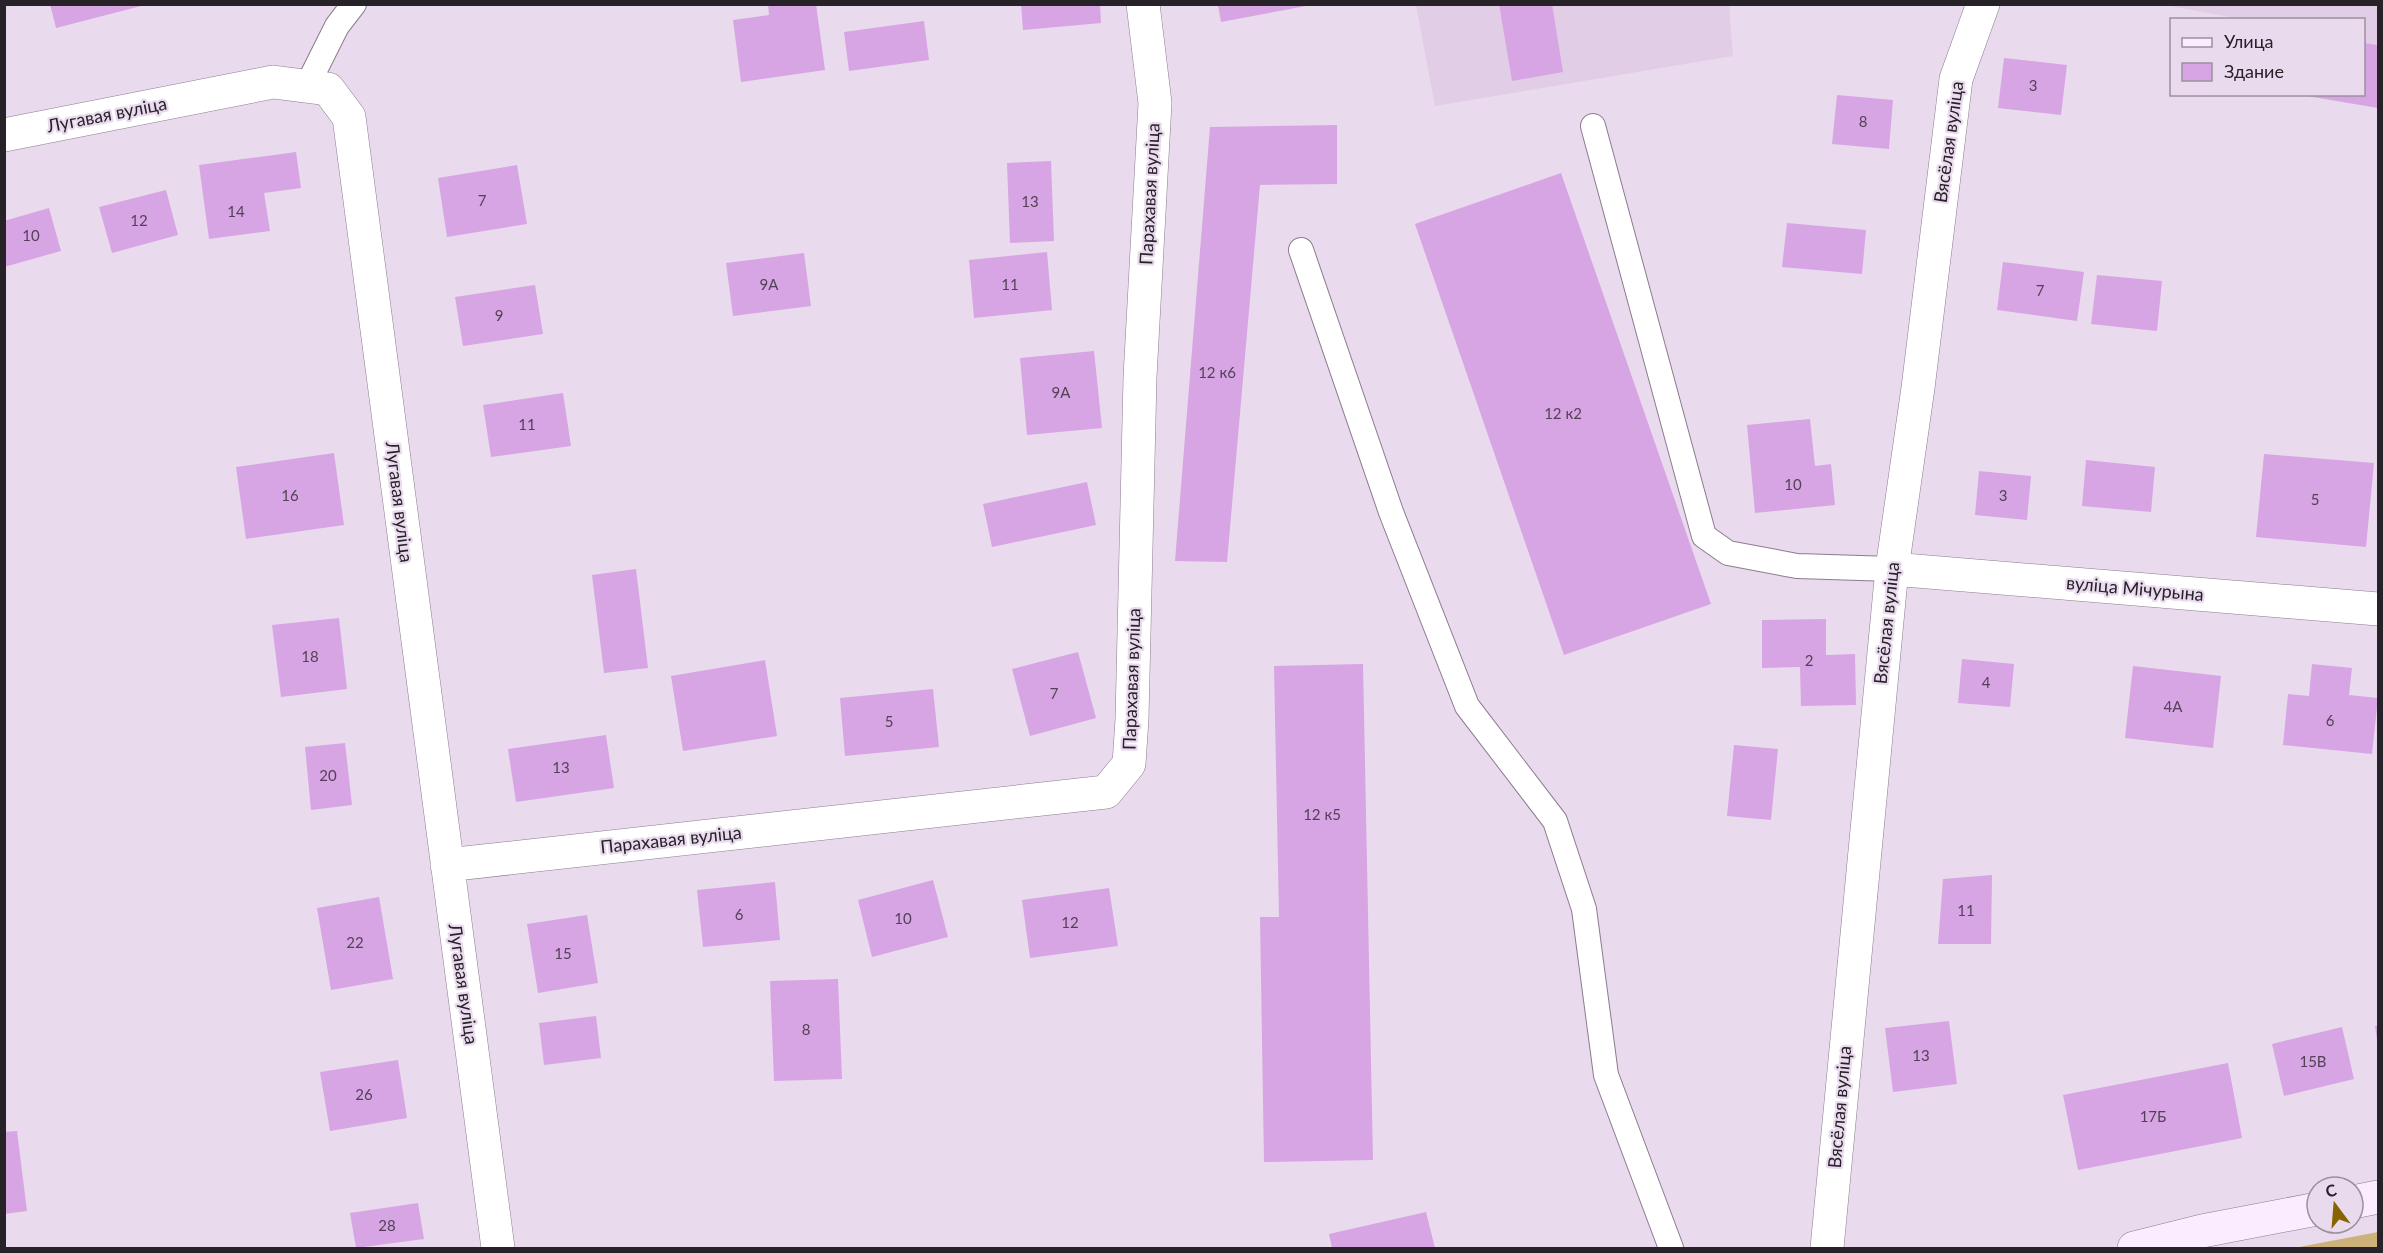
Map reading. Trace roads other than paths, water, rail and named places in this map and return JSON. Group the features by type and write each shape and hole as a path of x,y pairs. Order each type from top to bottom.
{"street":[{"name":"Парахавая вуліца","path":"447,865 1106,792 1129,764 1140,377 1155,103 1143,4"},
{"name":"Вясёлая вуліца","path":"1827,1248 1892,569 1918,388 1956,79 1983,4"},
{"name":"Лугавая вуліца","path":"4,135 273,82 328,89 349,117 498,1248"},
{"name":"вуліца Мічурына","path":"1892,569 2379,609"},
{"path":"2134,1248 2202,1231 2305,1211"}],"lane":[{"path":"307,86 337,26 354,4"},
{"path":"1593,126 1704,536 1728,553 1797,566 1892,569"},
{"path":"1301,250 1391,512 1467,706 1555,821 1584,909 1606,1075 1671,1248"}]}
